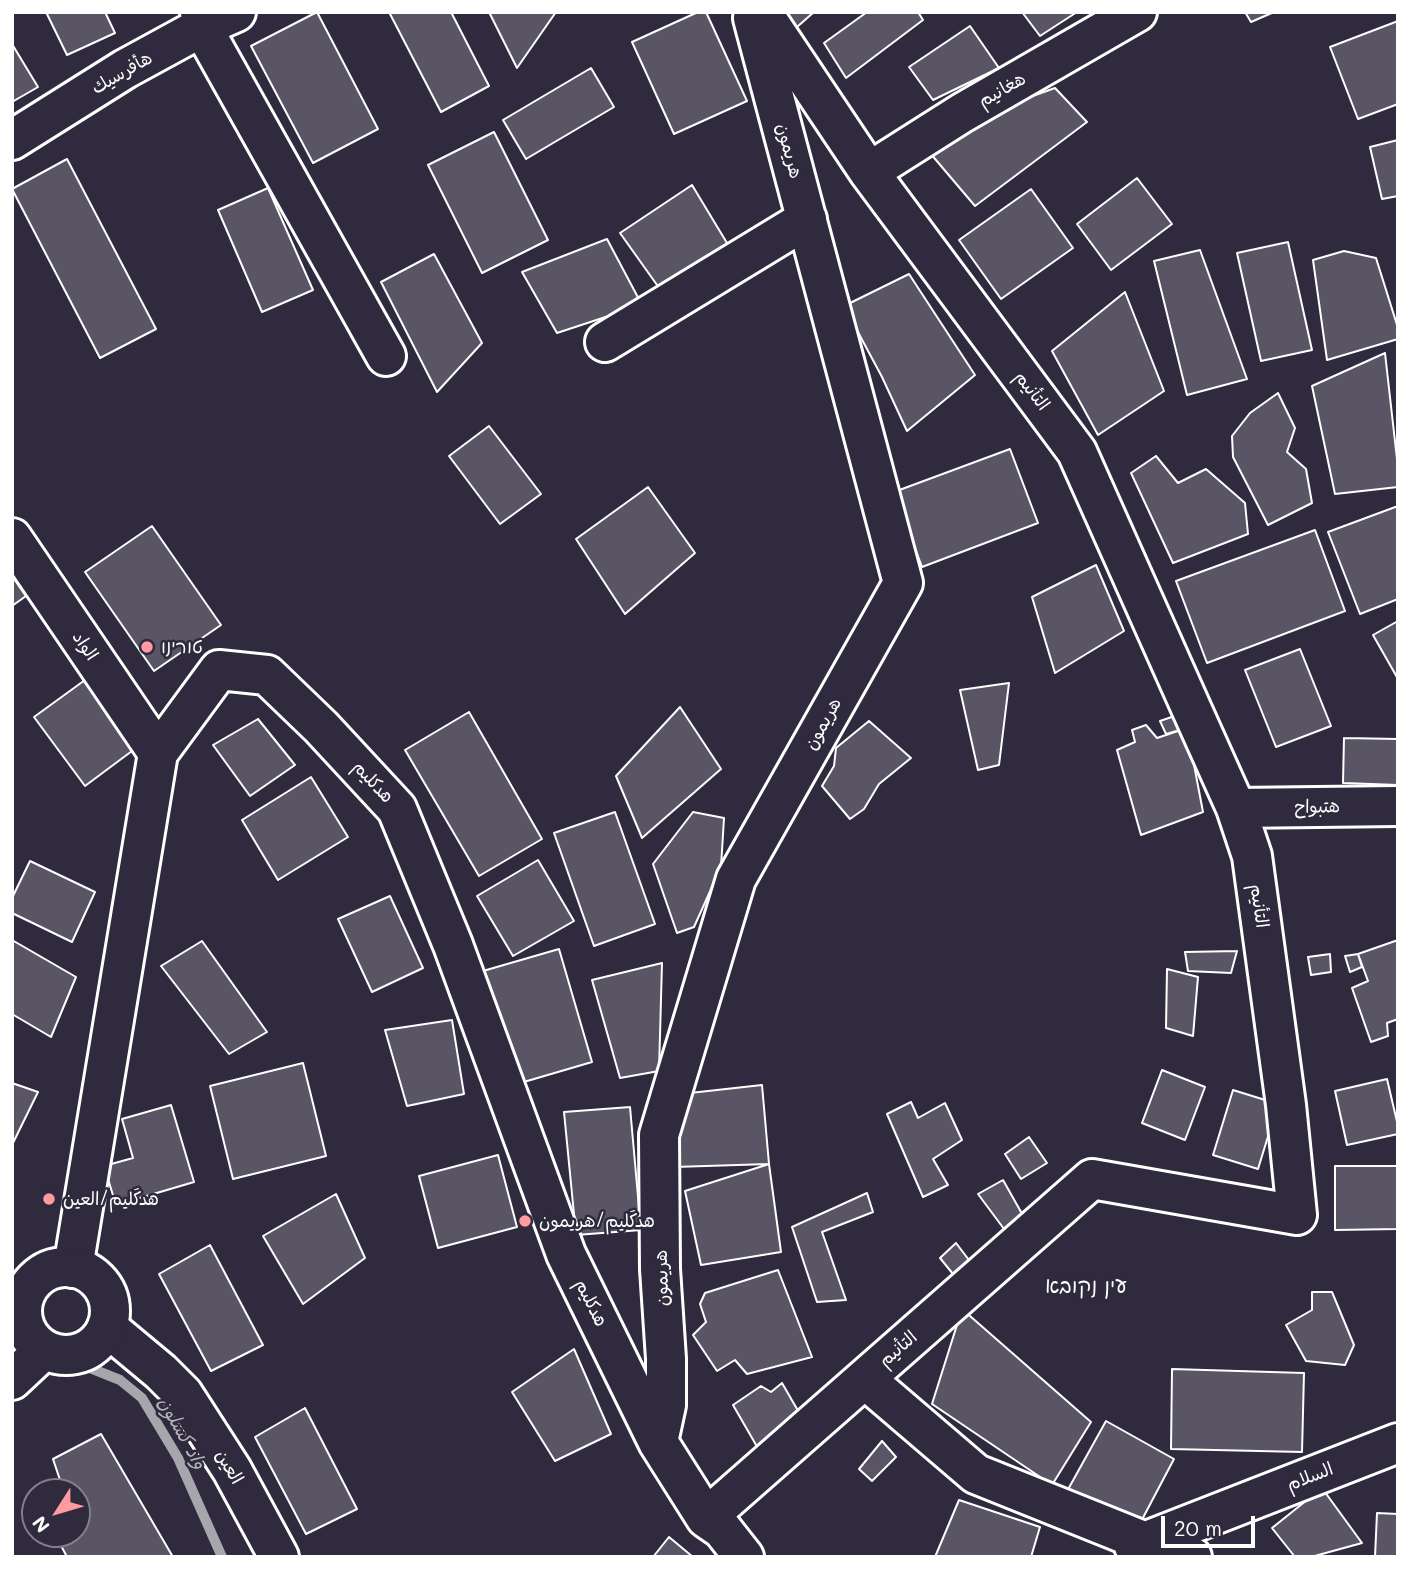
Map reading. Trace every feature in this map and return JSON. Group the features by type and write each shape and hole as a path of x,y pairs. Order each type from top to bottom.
{"street":[{"name":"هريمون","path":"658,1442 666,1405 660,1269 659,1135 736,879 903,583 752,12"},
{"name":"التأنيم","path":"706,1518 1092,1179 1297,1215 1286,1105 1252,856 1236,808 1077,452 869,172 762,12"},
{"name":"هغانيم","path":"869,172 962,113 1137,12"},
{"path":"213,17 386,356"},
{"name":"هأفرسيك","path":"12,140 213,17"},
{"path":"605,342 807,219"},
{"name":"الواد","path":"12,538 158,753"},
{"name":"هدكليم","path":"73,1268 158,753 219,670 267,674 321,727 397,809 453,946 566,1254 658,1442 706,1518 722,1529 744,1557"},
{"name":"هتبواح","path":"1236,808 1398,806"},
{"path":"57,1268 73,1268 88,1273 100,1283 107,1297 110,1312 107,1327 94,1346 80,1353 65,1356 44,1350 32,1340 24,1327 24,1296 31,1283 43,1273 57,1268"},
{"name":"العين","path":"107,1327 183,1394 232,1470 279,1557"},
{"path":"12,1380 44,1350"},
{"path":"865,1379 976,1474 1128,1549 1192,1557"},
{"name":"السلام","path":"1128,1549 1398,1443"}],"building":[{"path":"46,12 105,12 115,33 67,55"},
{"path":"317,12 378,129 313,163 251,46"},
{"path":"389,12 451,12 489,86 441,112"},
{"path":"489,12 556,12 517,68"},
{"path":"698,12 706,12 747,101 674,134 632,42"},
{"path":"785,12 814,12 797,27"},
{"path":"867,12 918,12 923,20 846,78 824,43"},
{"path":"1022,12 1077,12 1040,36"},
{"path":"1245,12 1274,12 1251,22"},
{"path":"1398,21 1398,104 1358,119 1330,47"},
{"path":"970,26 999,68 933,100 909,67"},
{"path":"12,44 38,87 12,102"},
{"path":"591,68 614,107 526,159 503,120"},
{"path":"1055,88 1087,122 975,206 930,153 1013,103"},
{"path":"494,132 548,240 482,273 428,165"},
{"path":"1398,140 1398,196 1382,199 1370,147"},
{"path":"67,159 156,329 100,358 12,189"},
{"path":"1137,178 1172,224 1111,270 1077,224"},
{"path":"692,185 727,243 723,250 662,292 620,233"},
{"path":"268,188 313,290 262,312 218,210"},
{"path":"1031,189 1073,248 1001,299 959,240"},
{"path":"607,239 642,305 557,333 522,272"},
{"path":"1288,242 1312,350 1261,361 1237,253"},
{"path":"1200,250 1247,379 1187,395 1154,261"},
{"path":"1344,251 1376,258 1398,328 1398,339 1327,360 1313,260"},
{"path":"434,254 482,343 437,392 381,282"},
{"path":"909,274 975,375 907,431 844,306"},
{"path":"1125,292 1164,391 1098,435 1052,351"},
{"path":"1385,353 1398,487 1335,494 1312,386"},
{"path":"1278,393 1295,428 1287,452 1306,469 1312,503 1268,525 1233,457 1232,436 1250,413"},
{"path":"489,426 541,494 500,524 449,456"},
{"path":"1010,449 1038,523 922,567 894,492"},
{"path":"1156,456 1178,483 1206,469 1245,503 1248,534 1173,563 1131,473"},
{"path":"648,487 695,553 625,614 576,539"},
{"path":"1398,506 1398,599 1360,614 1328,532"},
{"path":"152,526 221,625 154,671 85,572"},
{"path":"1315,530 1345,611 1207,663 1176,581"},
{"path":"1096,565 1124,631 1055,673 1032,597"},
{"path":"12,576 26,596 12,606"},
{"path":"1398,621 1398,679 1373,635"},
{"path":"1300,649 1331,726 1276,747 1245,670"},
{"path":"85,680 136,748 85,786 34,717"},
{"path":"1009,683 999,765 978,770 960,690"},
{"path":"680,707 721,769 642,838 616,776"},
{"path":"1192,710 1187,728 1166,734 1160,721"},
{"path":"469,712 542,839 479,876 405,750"},
{"path":"258,719 295,765 250,796 213,745"},
{"path":"869,721 911,758 879,784 864,809 850,819 822,786 834,766 836,748"},
{"path":"1146,725 1157,738 1187,728 1203,812 1141,835 1117,750 1135,742 1132,730"},
{"path":"1344,738 1398,739 1398,785 1343,783"},
{"path":"311,777 348,837 278,880 242,820"},
{"path":"615,812 655,924 594,946 554,833"},
{"path":"693,812 724,818 721,867 694,927 677,933 653,864"},
{"path":"538,860 574,921 513,956 477,896"},
{"path":"30,861 95,892 72,942 12,913 12,898"},
{"path":"390,896 423,968 372,992 338,919"},
{"path":"12,940 76,977 51,1037 12,1014"},
{"path":"1398,940 1398,1019 1387,1023 1388,1036 1371,1042 1352,988 1368,981 1358,954"},
{"path":"202,941 267,1032 229,1054 161,966"},
{"path":"559,949 592,1062 517,1084 483,971"},
{"path":"1237,951 1231,973 1188,971 1185,952"},
{"path":"1330,954 1331,972 1311,975 1308,957"},
{"path":"1358,954 1362,967 1350,972 1345,956"},
{"path":"662,963 659,1071 620,1078 592,980"},
{"path":"1167,969 1198,977 1193,1036 1166,1028"},
{"path":"452,1020 464,1094 407,1106 385,1030"},
{"path":"303,1063 326,1156 233,1179 210,1086"},
{"path":"1162,1070 1205,1087 1185,1140 1142,1123"},
{"path":"1387,1079 1398,1134 1347,1145 1335,1091"},
{"path":"12,1083 38,1092 12,1145"},
{"path":"762,1085 769,1164 674,1167 681,1094"},
{"path":"1233,1090 1278,1104 1258,1169 1213,1155"},
{"path":"911,1102 918,1118 945,1103 962,1140 933,1159 948,1185 923,1197 887,1114"},
{"path":"171,1105 194,1182 116,1205 104,1166 133,1158 122,1119"},
{"path":"630,1107 641,1230 576,1235 564,1112"},
{"path":"1029,1137 1047,1163 1021,1179 1005,1154"},
{"path":"498,1155 517,1227 438,1248 419,1176"},
{"path":"769,1164 781,1252 701,1265 685,1191"},
{"path":"1335,1166 1397,1166 1398,1229 1335,1230"},
{"path":"1003,1180 1025,1219 1007,1233 978,1194"},
{"path":"867,1193 873,1212 822,1232 846,1300 817,1302 792,1227"},
{"path":"336,1194 365,1258 303,1304 263,1236"},
{"path":"956,1243 972,1264 953,1274 940,1258"},
{"path":"210,1245 263,1345 211,1371 159,1274"},
{"path":"778,1270 812,1357 747,1374 735,1360 717,1371 693,1335 706,1322 700,1304 705,1293"},
{"path":"1312,1292 1332,1292 1354,1345 1345,1365 1306,1361 1286,1325 1312,1310"},
{"path":"962,1309 1091,1422 1052,1485 932,1404"},
{"path":"574,1349 611,1434 555,1461 512,1392"},
{"path":"1172,1369 1304,1373 1302,1452 1171,1449"},
{"path":"782,1383 808,1428 767,1464 733,1405 761,1386 771,1392"},
{"path":"305,1408 357,1509 306,1534 255,1437"},
{"path":"1106,1421 1174,1459 1136,1531 1066,1493"},
{"path":"101,1434 173,1557 67,1557 62,1548 91,1548 91,1478 59,1478 53,1459"},
{"path":"882,1441 896,1457 872,1481 859,1469"},
{"path":"1322,1488 1362,1543 1311,1557 1295,1557 1272,1528"},
{"path":"959,1500 1040,1527 1031,1557 935,1557"},
{"path":"1377,1513 1398,1514 1398,1557 1375,1557"},
{"path":"669,1537 693,1557 653,1557"}],"waterway":[{"name":"واد كسلون","path":"75,1362 120,1380 142,1398 178,1458 222,1557"}],"place":[{"name":"טורינו","path":"147,647"},
{"name":"هدكَليم/العين","path":"49,1199"},
{"name":"هدكَليم/هريمون","path":"525,1221"}],"district":[{"name":"עין נקובא","path":"1086,1287"}]}
